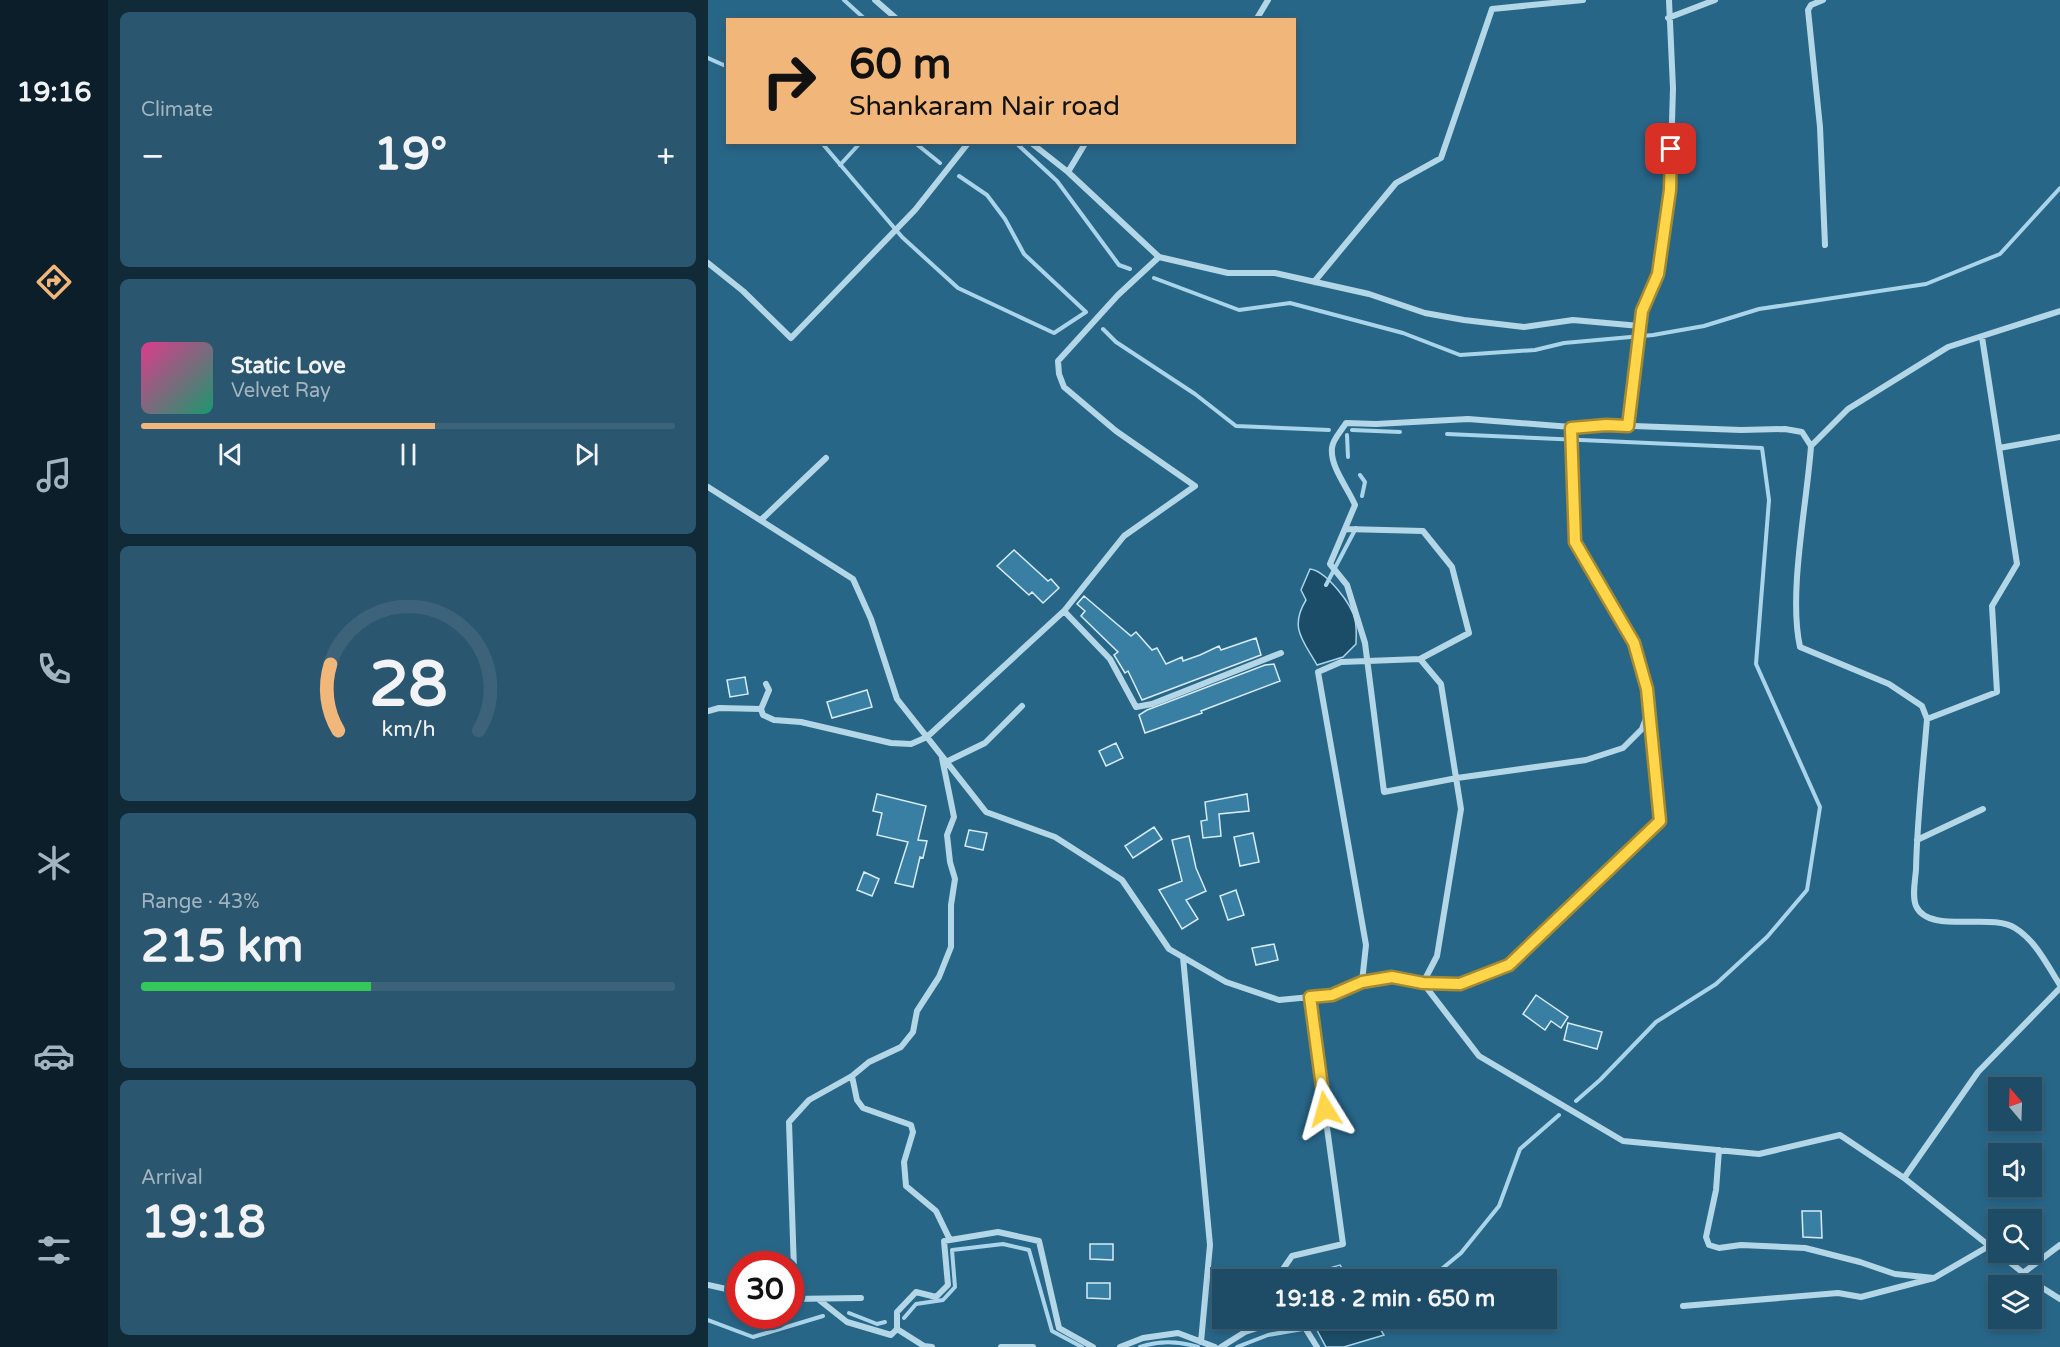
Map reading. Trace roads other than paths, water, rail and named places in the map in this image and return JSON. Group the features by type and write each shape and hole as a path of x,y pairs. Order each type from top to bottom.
{"street":[{"path":"875,0 896,18"},
{"path":"1257,18 1268,0"},
{"path":"1314,282 1395,183 1441,158 1492,9 1583,0"},
{"path":"1628,426 1642,311 1658,274 1670,190 1673,88 1668,18 1669,0"},
{"path":"1668,18 1715,0"},
{"path":"1823,0 1811,5 1808,10 1821,127 1825,245"},
{"path":"708,263 742,291 790,338 901,223 967,144"},
{"path":"1033,144 1068,172 1160,257 1228,273 1275,273 1369,294 1425,313 1464,320 1524,327 1573,320 1640,327"},
{"path":"1068,172 1085,144"},
{"path":"766,684 769,690 761,709 764,716 774,720 801,722 891,743 910,744 927,737 1064,611 1124,536 1195,486 1116,431 1064,387 1059,374 1058,361 1118,295 1160,257"},
{"path":"1811,446 1848,409 1948,347 2060,311"},
{"path":"1927,719 1997,692 1992,606 2017,564 1982,337"},
{"path":"1648,713 1642,729 1623,748 1586,760 1457,778 1384,792 1365,643 1347,585 1330,564 1355,506 1348,486 1334,467 1332,447 1346,423 1468,419 1571,428 1606,425 1785,429 1802,432 1811,446 1799,572 1797,630 1800,647 1889,684 1922,706 1927,719 1917,840 1915,898 1917,908 1931,920 2002,922 2014,927 2033,943 2060,987 1978,1072 1904,1178"},
{"path":"708,487 853,579 871,619 897,699 986,812 1055,837 1122,880 1169,949 1226,982 1279,1000 1332,995 1362,982 1392,977 1423,983 1460,984 1509,965 1660,821 1647,689 1634,643 1575,542 1571,428"},
{"path":"1999,448 2060,437"},
{"path":"761,520 826,458"},
{"path":"1346,529 1423,531 1452,567 1469,633 1420,659 1366,659 1341,662 1318,672 1366,945 1362,982"},
{"path":"1064,611 1110,659 1136,707 1152,704 1281,653"},
{"path":"1420,659 1441,684 1461,809 1437,956 1423,983"},
{"path":"944,759 984,743 1022,706"},
{"path":"708,711 719,708 761,709"},
{"path":"792,1251 789,1122 809,1100 852,1076 869,1062 901,1047 914,1032 917,1011 939,977 951,947 951,905 955,879 950,862 948,835 954,817 944,759"},
{"path":"1917,840 1983,809"},
{"path":"1183,957 1210,1245 1201,1342"},
{"path":"1423,983 1479,1056 1623,1141 1759,1154 1840,1135 1904,1178 1988,1245"},
{"path":"1283,1269 1292,1256 1343,1244 1310,997"},
{"path":"852,1076 857,1100 863,1108 911,1125 913,1132 904,1162 906,1186 936,1211 950,1240"},
{"path":"1719,1150 1716,1190 1706,1238 1709,1245 1719,1248 1741,1245 1805,1248 1860,1262 1895,1274 1934,1278"},
{"path":"818,1299 847,1322 891,1335 897,1329 897,1312 916,1292 936,1297 948,1285 944,1240 998,1232 1039,1241 1059,1328 1093,1347"},
{"path":"2023,1273 2060,1245"},
{"path":"1683,1306 1838,1293 1861,1297 1934,1278 1988,1247"},
{"path":"2010,1263 2060,1299"},
{"path":"708,1285 726,1289"},
{"path":"804,1299 861,1298"},
{"path":"897,1329 924,1346 932,1347"},
{"path":"1221,1347 1254,1329"},
{"path":"1306,1329 1317,1347"},
{"path":"1120,1347 1143,1338 1178,1333 1215,1347"},
{"path":"1076,1347 1082,1341"},
{"path":"1001,1347 1033,1347"}],"water":[{"path":"1310,569 1323,576 1337,589 1353,613 1356,626 1356,644 1343,657 1317,665 1303,641 1298,626 1301,610 1306,600 1301,590"},
{"path":"1340,1265 1343,1269 1326,1269"},
{"path":"1316,1329 1380,1329 1384,1335 1344,1347 1326,1347"}],"waterway":[{"path":"844,0 864,18"},
{"path":"708,58 726,66"},
{"path":"823,144 902,237 958,288 1054,333 1086,312 1024,254 1005,219 987,195 959,176"},
{"path":"840,165 859,144"},
{"path":"916,144 940,163"},
{"path":"1017,144 1057,181 1119,265 1130,269"},
{"path":"1154,278 1239,310 1290,303 1403,333 1460,355 1535,350 1564,343 1653,335 1704,326 1759,309 1926,284 2000,254 2060,188"},
{"path":"1103,329 1116,342 1195,394 1236,426 1329,430"},
{"path":"1352,430 1400,432"},
{"path":"1447,434 1762,448 1769,500 1756,664 1820,807 1807,890 1767,937 1716,984 1656,1022 1600,1080 1576,1101"},
{"path":"1347,435 1348,457"},
{"path":"1360,475 1365,482 1362,496"},
{"path":"1326,585 1356,528"},
{"path":"1442,1269 1461,1253 1499,1206 1520,1149 1559,1115"},
{"path":"904,1318 916,1304 943,1300 955,1287 952,1250 1003,1244 1029,1250 1052,1331 1082,1347"},
{"path":"849,1313 877,1324 885,1322"},
{"path":"708,1320 753,1337 823,1316"},
{"path":"1237,1347 1268,1335 1303,1329"},
{"path":"1140,1347 1169,1342 1198,1347"}]}
